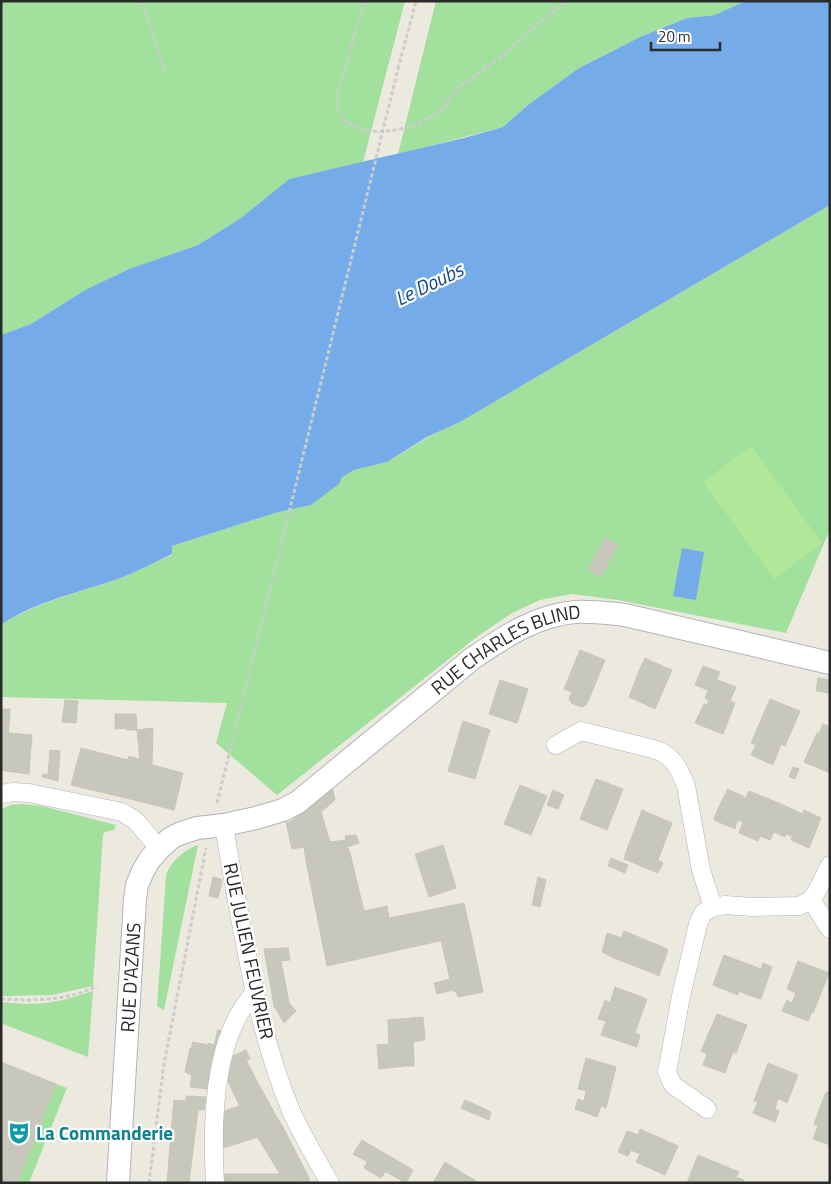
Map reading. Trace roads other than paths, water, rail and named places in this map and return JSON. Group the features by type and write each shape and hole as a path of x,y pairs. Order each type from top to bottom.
{"street":[{"name":"RUE CHARLES BLIND","path":"224,826 283,810 298,802 473,658 518,629 555,616 574,612 625,615 830,663"},
{"path":"556,744 582,731 653,749 669,757 676,764 686,786 701,870 713,907"},
{"path":"1,794 13,792 29,793 122,812 136,821 160,848"},
{"name":"RUE D'AZANS","path":"118,1183 137,885 142,871 150,859 171,838 187,830 224,826"},
{"name":"RUE JULIEN FEUVRIER","path":"224,826 254,993 265,1034 292,1113 330,1183"},
{"path":"707,1108 673,1085 668,1072 681,996 698,924 703,912 713,907 725,905 752,907 799,906 811,900 818,891 830,865"},
{"path":"811,900 830,929"},
{"path":"215,1183 213,1126 220,1071 231,1028 243,1007 254,993"}],"water":[{"name":"Le Doubs","path":"745,1 830,1 830,205 460,422 427,437 387,462 354,470 341,478 340,483 311,505 275,513 172,546 172,554 142,569 45,603 15,616 1,625 1,335 31,324 85,290 129,269 198,245 241,218 289,179 503,127 528,105 579,68 640,37 687,18 715,15"},
{"path":"682,548 704,552 696,600 673,596"}],"place":[{"name":"La Commanderie","path":"19,1133"}]}
